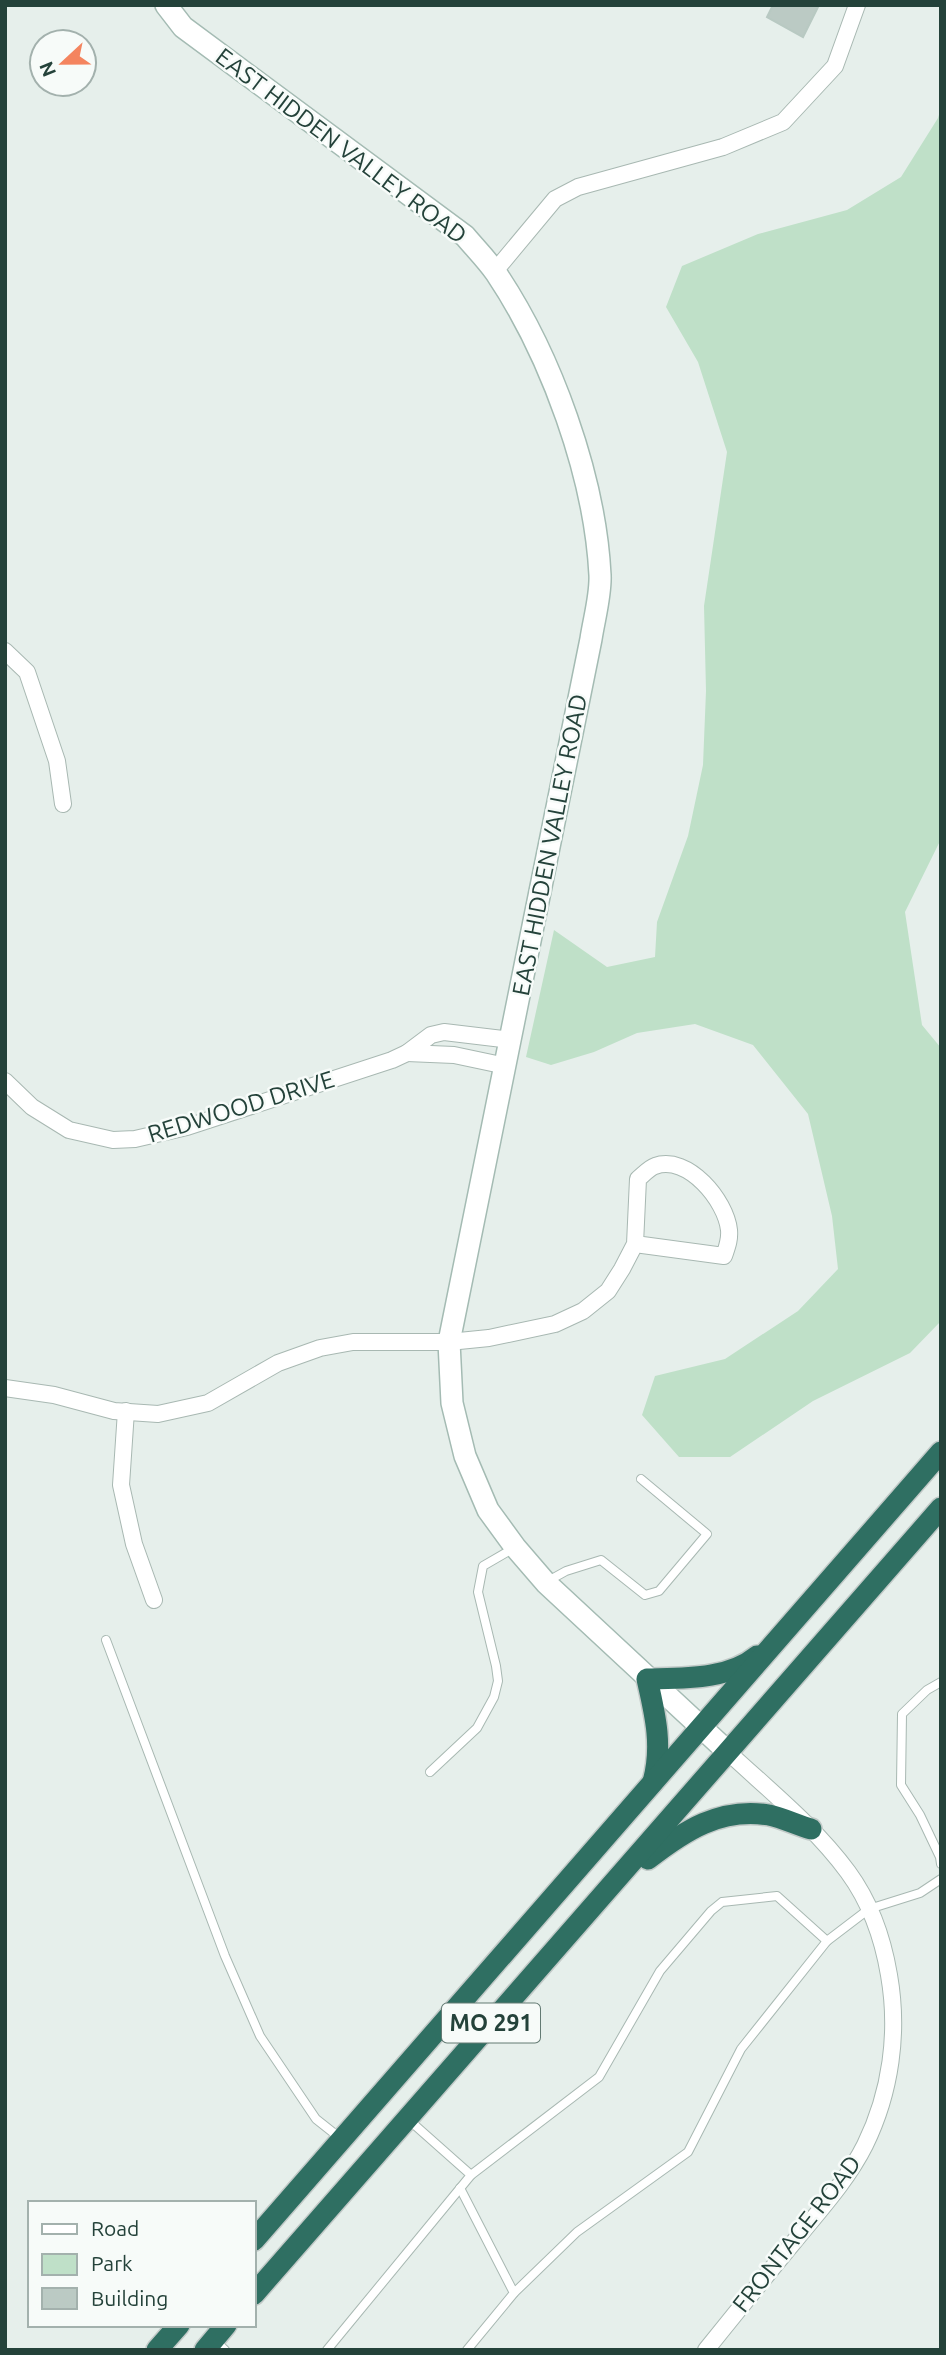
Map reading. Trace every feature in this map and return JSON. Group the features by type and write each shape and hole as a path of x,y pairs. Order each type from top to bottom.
{"highway":[{"name":"MO 291","path":"256,2238 941,1452"},
{"name":"MO 291","path":"256,2292 941,1507"},
{"path":"653,1784 659,1763 659,1737 647,1678 675,1678 729,1671 749,1662 784,1633"},
{"path":"608,1890 673,1840 710,1820 736,1815 769,1815 811,1829"},
{"path":"157,2350 177,2327"}],"main road":[{"name":"EAST HIDDEN VALLEY ROAD","path":"166,5 183,27 465,236 495,271 523,318 564,410 589,495 600,577 591,639 449,1342 452,1403 466,1457 488,1510 515,1548 546,1583 729,1753"}],"street":[{"path":"495,271 555,199 578,187 723,146 783,122 835,66 857,5"},
{"path":"5,651 27,672 57,761 63,804"},
{"name":"REDWOOD DRIVE","path":"5,1081 32,1107 69,1130 113,1140 135,1139 187,1127 392,1060 407,1054 431,1035 444,1031 511,1040"},
{"name":"REDWOOD DRIVE","path":"407,1054 454,1055 506,1066"},
{"path":"5,1388 54,1395 114,1410 158,1414 208,1403 278,1363 320,1348 353,1342 449,1342 489,1338 542,1326 583,1311 608,1291 635,1244 638,1179 654,1166 672,1164 691,1170 718,1202 729,1227 729,1242 724,1256 635,1244"},
{"path":"127,1411 121,1485 134,1544 154,1600"},
{"name":"FRONTAGE ROAD","path":"706,2350 840,2185 865,2145 885,2092 893,2046 893,2000 885,1954 869,1909 849,1874 822,1840 729,1753"}],"lane":[{"path":"546,1583 566,1571 601,1560 645,1595 659,1591 707,1534 641,1479"},
{"path":"430,1772 477,1728 494,1697 498,1681 496,1666 478,1592 483,1566 515,1548"},
{"path":"106,1640 220,1943 260,2036 316,2119 343,2140"},
{"path":"941,1682 927,1690 902,1714 901,1727 901,1785 920,1815 941,1864"},
{"path":"467,2350 514,2293 577,2232 688,2152 741,2049 827,1941 869,1909 920,1893 941,1878"},
{"path":"327,2350 471,2175 599,2077 660,1972 711,1911 722,1902 777,1896 827,1941"},
{"path":"407,2119 471,2175"},
{"path":"460,2188 514,2293"}],"green space":[{"path":"941,108 941,839 905,912 922,1025 941,1048 941,1321 910,1353 813,1401 730,1457 679,1457 642,1415 655,1376 725,1359 798,1311 838,1269 832,1216 808,1114 753,1045 695,1024 637,1033 594,1052 551,1065 526,1057 554,930 607,967 655,957 657,922 688,836 703,765 706,691 704,606 727,452 698,362 666,307 682,266 758,234 847,210 901,177 938,118"}],"building":[{"path":"773,5 819,5 803,37 767,17"}]}
